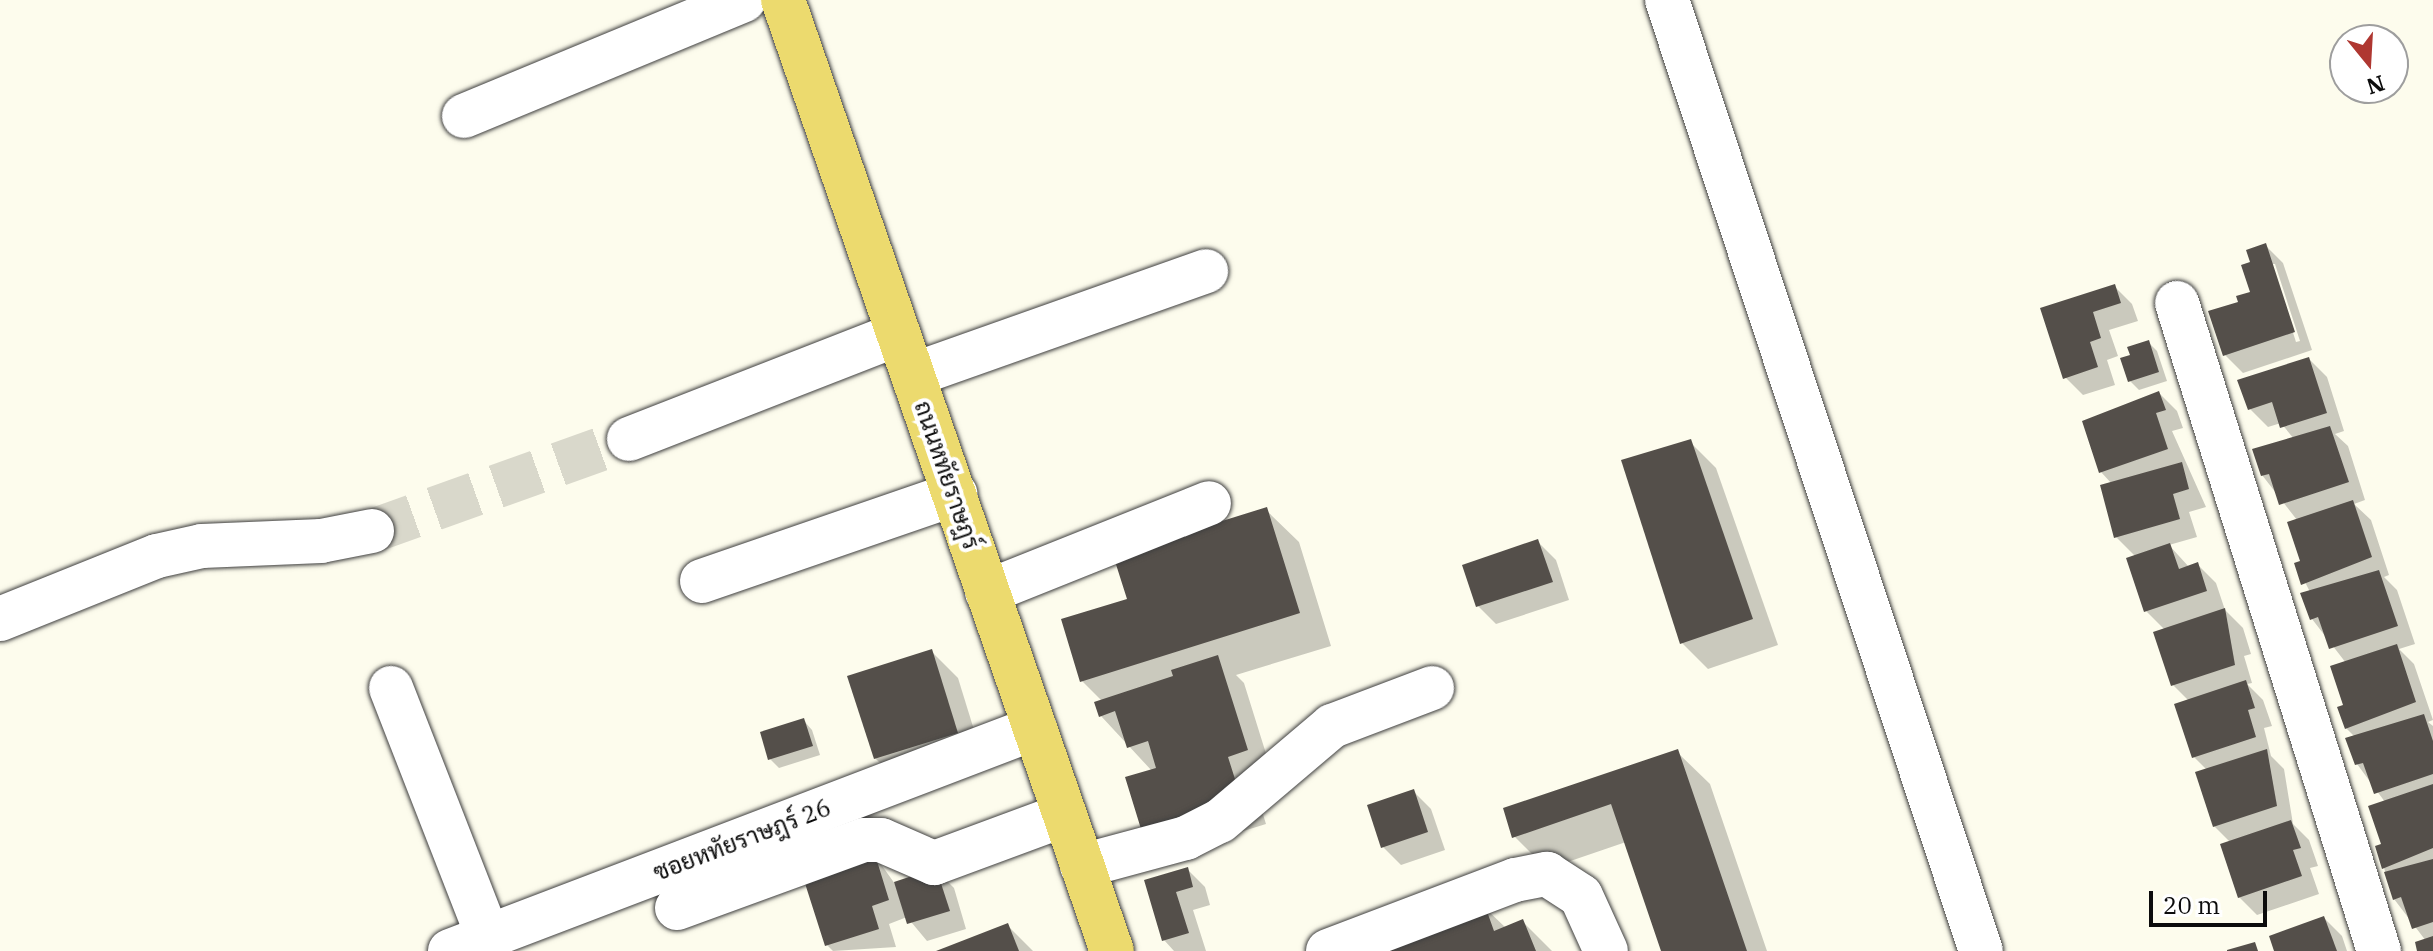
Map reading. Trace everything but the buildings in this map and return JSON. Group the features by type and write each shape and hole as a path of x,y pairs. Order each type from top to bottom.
{"main road":[{"name":"ถนนหทัยราษฎร์","path":"783,0 1112,951"}],"street":[{"path":"464,116 744,0"},
{"path":"1667,0 1981,951"},
{"path":"913,375 1206,271"},
{"path":"2177,303 2379,951"},
{"path":"629,439 898,334"},
{"path":"702,581 955,494"},
{"path":"987,592 1209,503"},
{"path":"0,619 157,556 202,546 321,541 372,531"},
{"path":"391,688 469,944"},
{"path":"1082,866 1186,838 1220,821 1332,726 1432,688"},
{"name":"ซอยหทัยราษฎร์ 26","path":"469,944 1035,728"},
{"path":"677,908 864,840 881,840 934,863 1064,815"},
{"path":"1328,951 1515,880 1547,874 1581,896 1606,951"}],"tunnel":[{"path":"372,531 629,439"}]}
